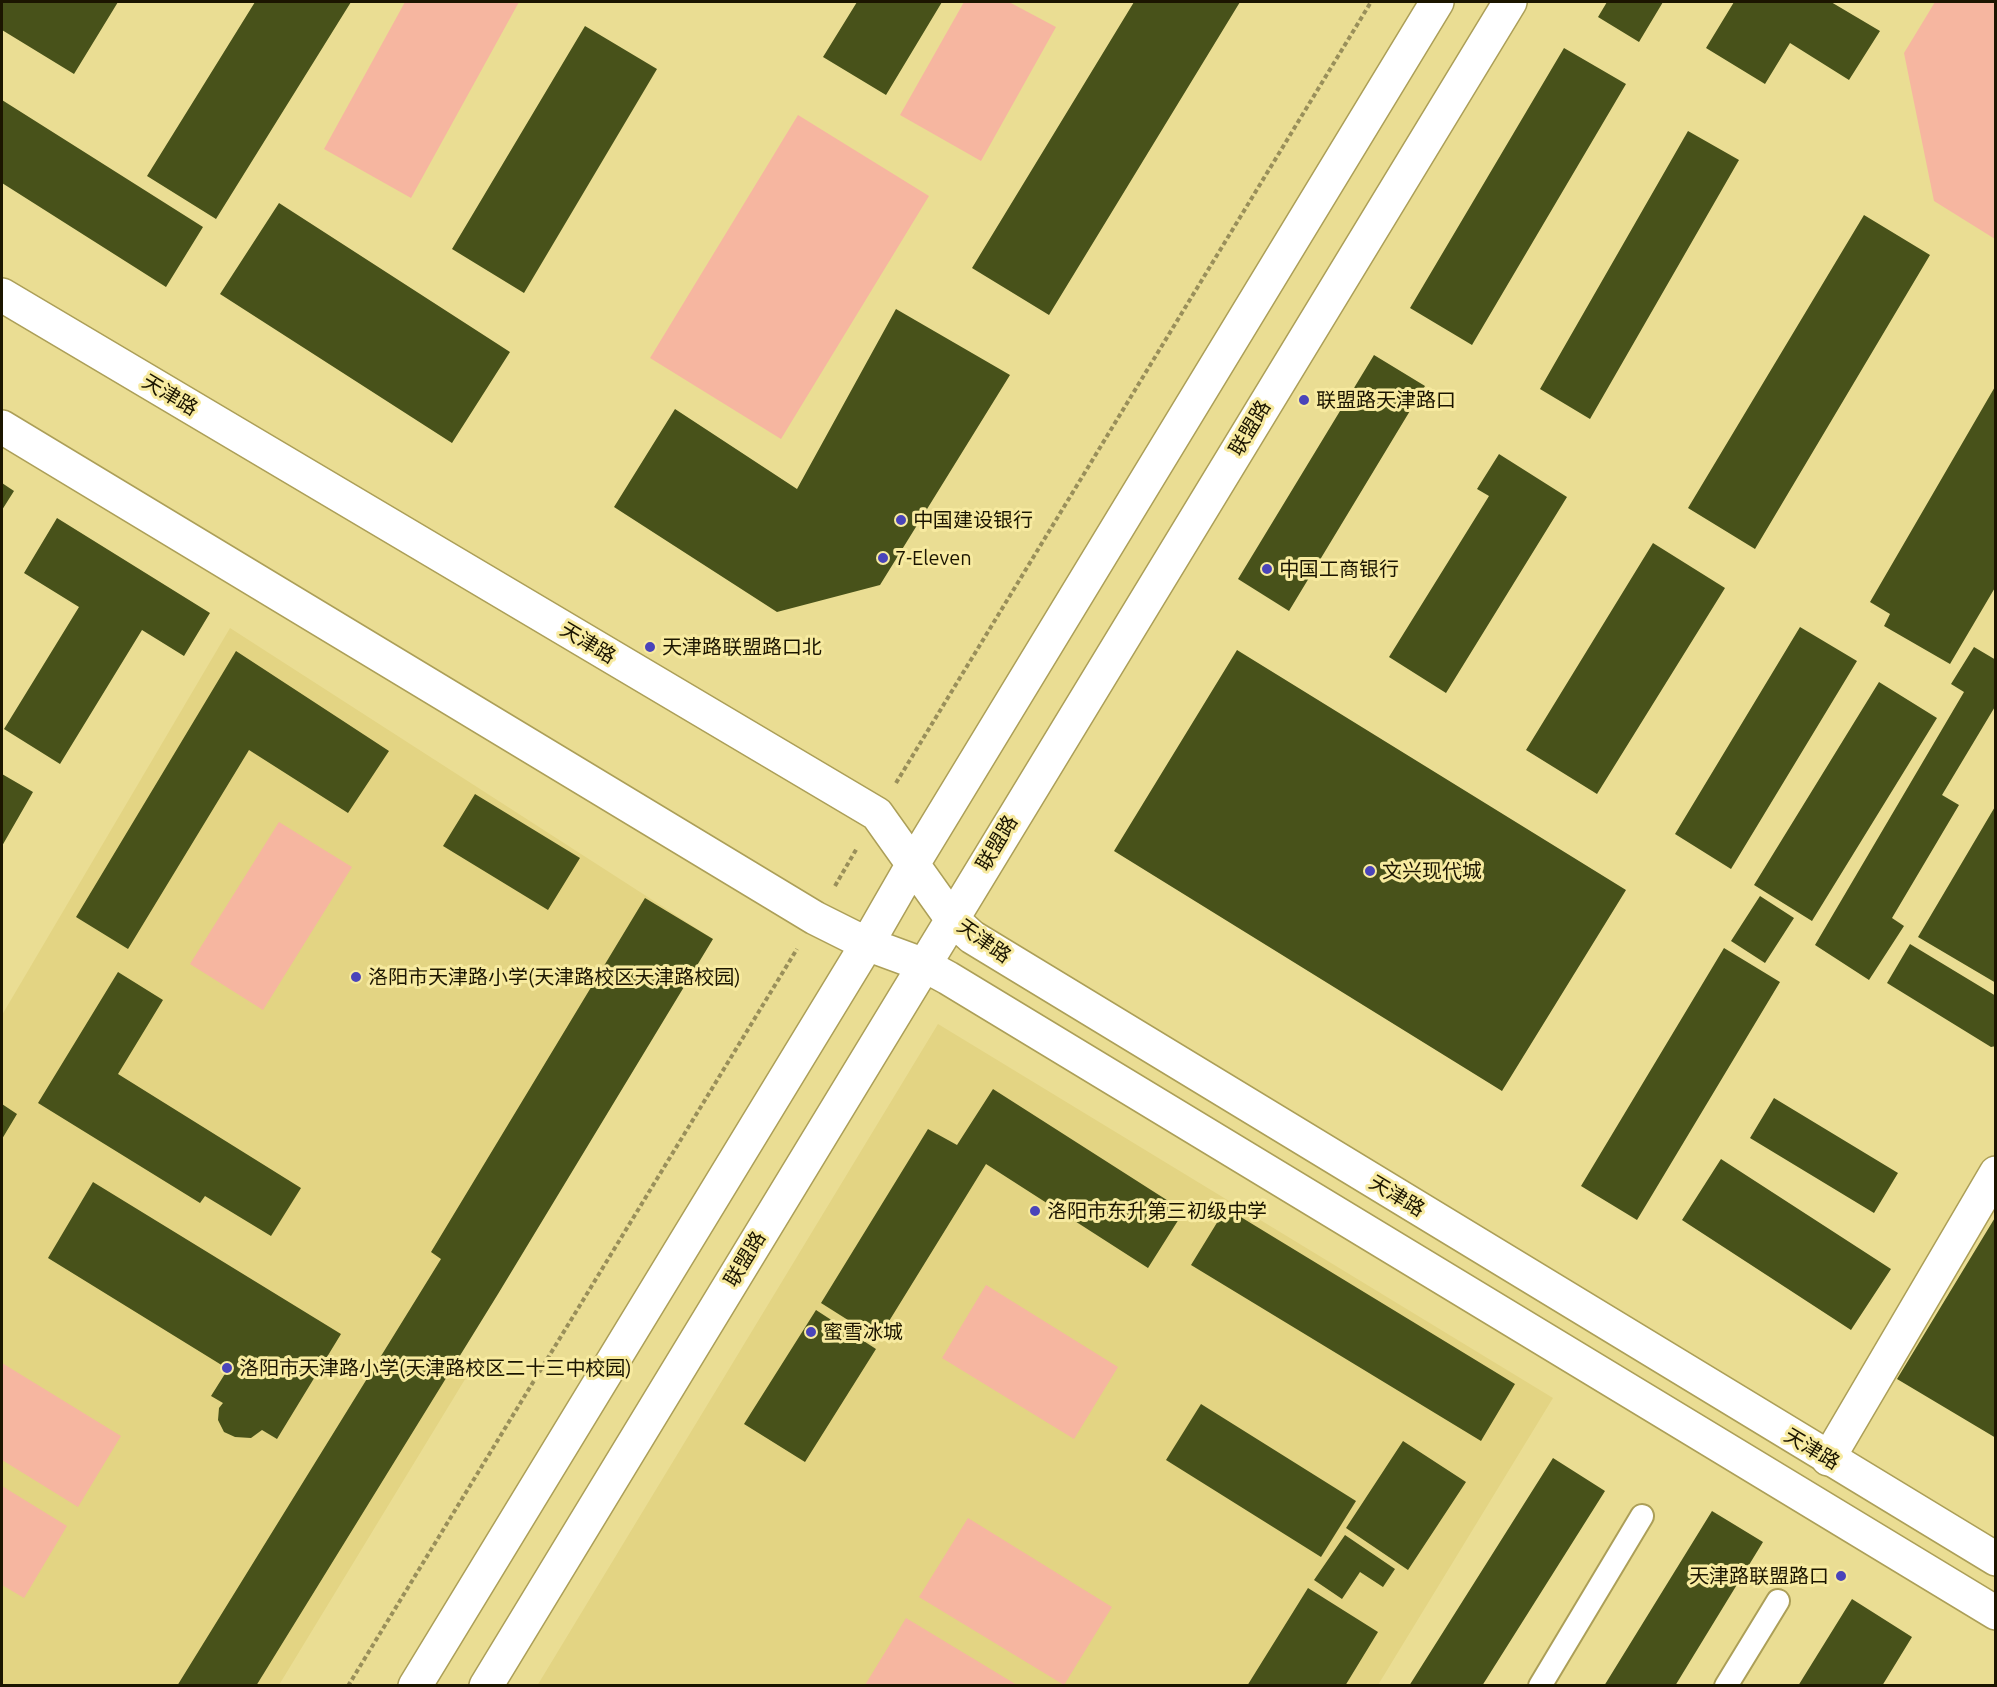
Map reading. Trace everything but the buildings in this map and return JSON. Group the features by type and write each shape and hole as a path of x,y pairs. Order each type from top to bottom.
{"main road":[{"path":"415,1686 1437,2"},
{"name":"联盟路","path":"486,1686 1510,2"},
{"name":"天津路","path":"2,295 877,814 951,918 972,937 1995,1559"},
{"path":"2,427 815,918 867,944 924,965 1995,1613"},
{"path":"1828,1459 1995,1173"}],"lane":[{"path":"1540,1686 1642,1516"},
{"path":"1726,1686 1778,1601"}],"shaded area":[{"path":"405,2 519,2 411,198 324,149"},
{"path":"964,2 1009,2 1056,27 981,161 900,115"},
{"path":"1935,2 1995,2 1995,239 1934,201 1904,53"},
{"path":"798,115 929,196 781,439 650,358"},
{"name":"洛阳市天津路小学(天津路校区天津路校园)","path":"230,628 713,939 440,1360 467,1376 279,1685 2,1686 2,1015"},
{"path":"279,822 352,867 263,1010 190,964"},
{"name":"洛阳市东升第三初级中学","path":"938,1024 1553,1398 1378,1685 537,1686"},
{"path":"986,1285 1118,1367 1074,1439 942,1358"},
{"path":"2,1363 121,1436 78,1507 2,1460"},
{"path":"2,1486 67,1526 24,1598 2,1585"},
{"path":"968,1518 1112,1607 1064,1685 919,1597"},
{"path":"906,1618 1017,1685 865,1685"}],"place":[{"name":"联盟路天津路口","path":"1304,400"},
{"name":"中国建设银行","path":"901,520"},
{"name":"7-Eleven","path":"883,558"},
{"name":"中国工商银行","path":"1267,569"},
{"name":"天津路联盟路口北","path":"650,647"},
{"name":"文兴现代城","path":"1370,871"},
{"name":"洛阳市天津路小学(天津路校区天津路校园)","path":"356,977"},
{"name":"洛阳市东升第三初级中学","path":"1035,1211"},
{"name":"蜜雪冰城","path":"811,1332"},
{"name":"洛阳市天津路小学(天津路校区二十三中校园)","path":"227,1368"},
{"name":"天津路联盟路口","path":"1841,1576"}]}
